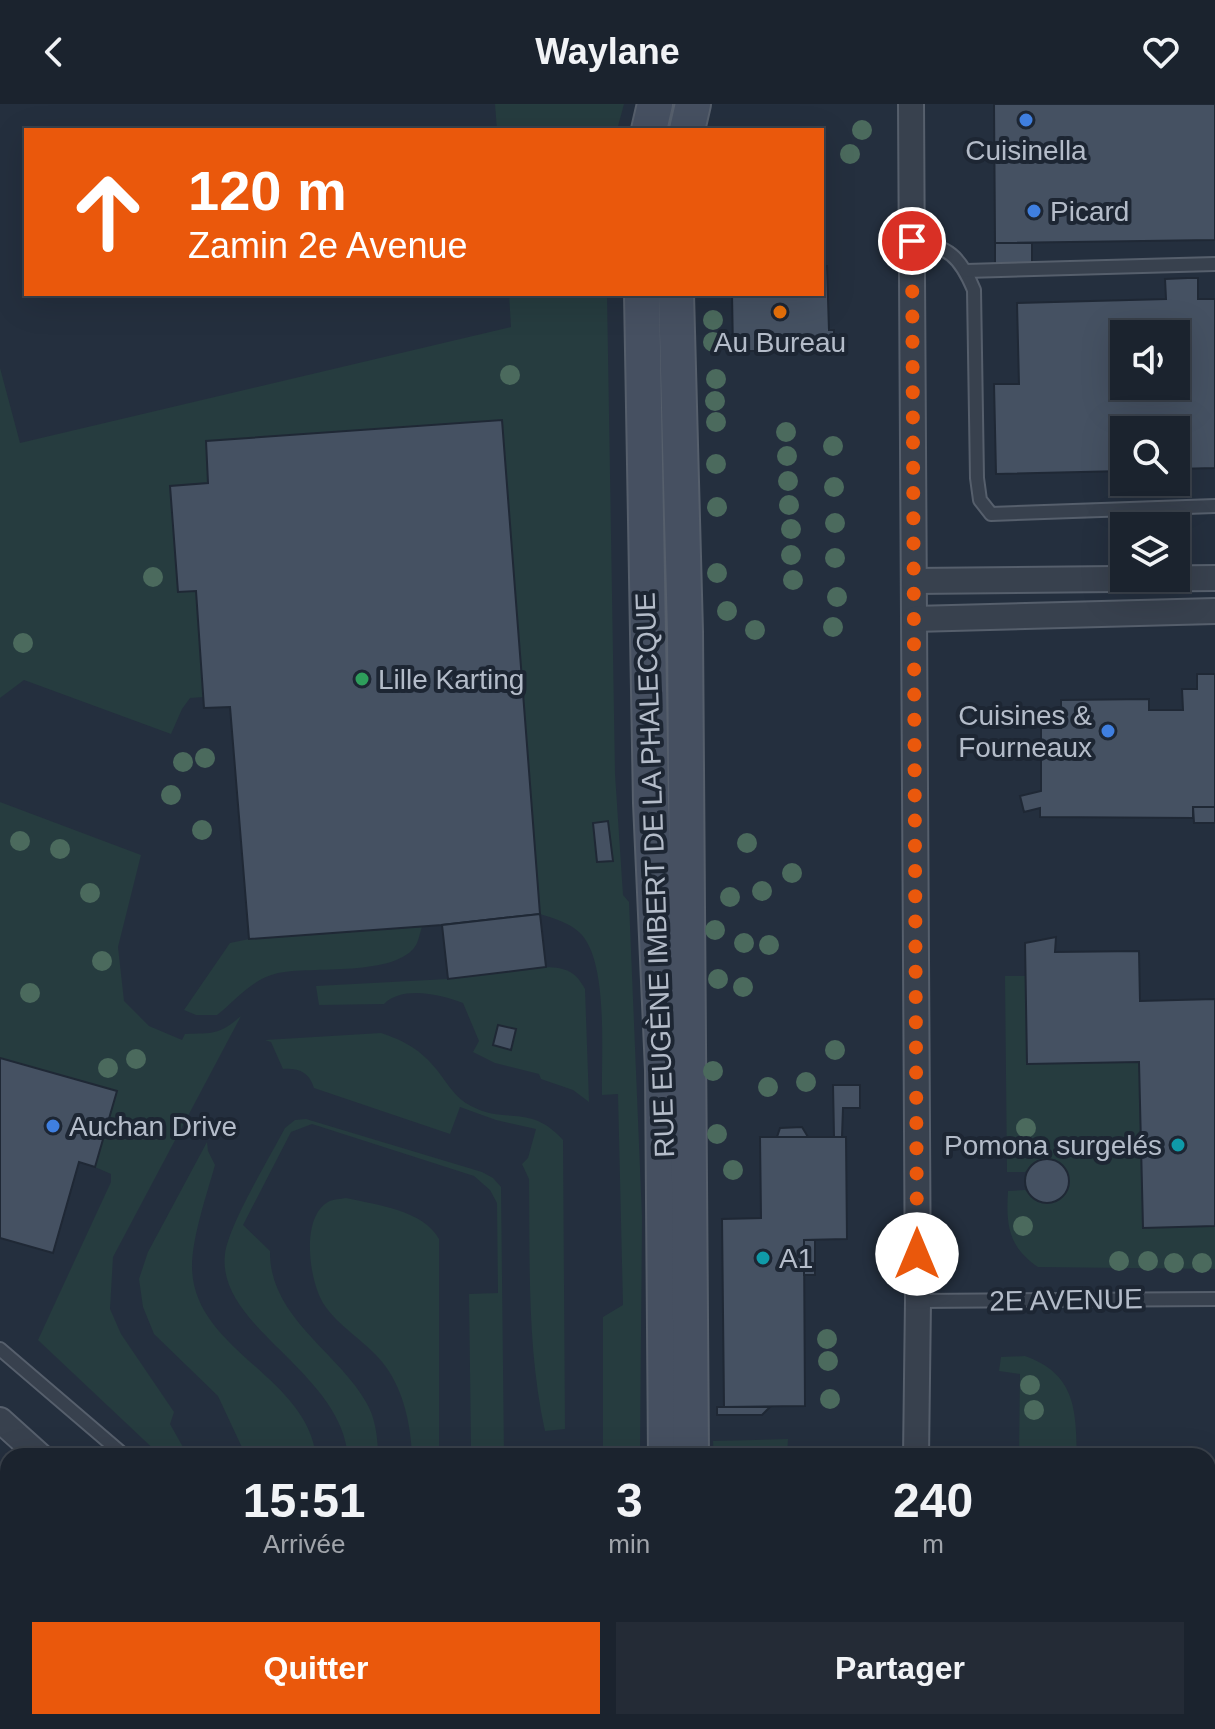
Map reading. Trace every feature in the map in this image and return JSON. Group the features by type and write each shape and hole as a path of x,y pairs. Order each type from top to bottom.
{"street":[{"path":"649,128 655,104"},
{"path":"687,128 693,104"},
{"path":"911,104 918,1301 916,1448"},
{"name":"RUE EUGÈNE IMBERT DE LA PHALECQUE","path":"642,296 651,803 663,1070 666,1448"},
{"name":"RUE EUGÈNE IMBERT DE LA PHALECQUE","path":"676,296 685,632 691,1448"},
{"path":"914,581 1215,578"},
{"path":"914,619 1215,611"},
{"path":"0,1420 31,1448"}],"lane":[{"path":"912,241 940,245 966,271 974,290 977,478 980,500 991,514 1215,506"},
{"path":"966,271 1215,264"},
{"name":"2E AVENUE","path":"918,1301 1215,1299"},
{"path":"0,1349 116,1448"}],"green space":[{"path":"495,104 624,104 618,128 497,128"},
{"path":"509,296 607,296 615,774 623,895 629,902 642,1217 640,1448 603,1448 603,1317 623,1305 618,1094 602,1095 601,1008 595,963 589,945 575,929 540,914 502,421 206,441 208,483 170,486 196,591 204,697 190,698 171,734 24,680 0,698 0,368 20,443 511,327"},
{"path":"0,802 141,855 118,947 124,1001 149,1026 182,1040 185,1034 221,1030 241,1016 113,1257 110,1309 121,1334 174,1412 170,1424 184,1448 153,1448 38,1340 111,1182 111,1174 95,1167 117,1091 0,1058"},
{"path":"422,927 416,945 406,955 391,962 278,973 253,985 217,1015 196,1015 184,1010 230,943 249,939"},
{"path":"546,967 570,972 585,989 589,1102 573,1090 541,1079 539,1074 495,1063 473,1052 479,1041 463,1003 412,993 392,998 384,1004 319,1005 316,986 448,979"},
{"path":"1005,976 1025,976 1027,1064 1139,1062 1143,1228 1215,1226 1215,1269 1038,1267 1020,1251 1009,1224 1008,1191 1025,1190 1038,1202 1055,1202 1068,1190 1068,1172 1055,1159 1037,1160 1025,1172 1007,1172"},
{"path":"381,1033 419,1052 465,1103 484,1111 540,1122 563,1140 565,1429 545,1431 535,1369 529,1179 522,1164 528,1158 536,1129 496,1120 460,1107 450,1134 314,1088 303,1072 283,1069 271,1042 265,1040"},
{"path":"306,1119 482,1172 501,1187 504,1448 471,1448 469,1294 498,1293 497,1203 490,1190 474,1176 312,1124 291,1132 243,1225 270,1251 280,1295 292,1314 339,1366 366,1402 378,1448 346,1448 340,1426 324,1398 239,1304 227,1280 225,1254 228,1241 285,1128 295,1120"},
{"path":"207,1142 215,1165 194,1242 192,1267 197,1296 210,1320 229,1342 293,1404 308,1428 314,1448 242,1448 218,1396 154,1334 143,1307 139,1279 148,1252"},
{"path":"346,1198 398,1210 422,1221 439,1239 439,1448 411,1448 398,1387 386,1367 339,1322 319,1296 310,1251 313,1222 319,1210 335,1200"},
{"path":"1025,1356 1054,1372 1063,1383 1073,1408 1077,1448 1019,1448 1020,1374 999,1371 1001,1357"},
{"path":"788,1439 787,1448 713,1448 713,1441"}],"building":[{"path":"994,104 1215,104 1215,240 995,243"},
{"path":"995,243 1032,243 1032,263 995,264"},
{"name":"Au Bureau","path":"824,266 827,266 829,330 834,330 834,351 733,351 732,296 824,296"},
{"path":"1198,278 1198,299 1215,299 1215,468 1190,469 1190,416 1110,416 1110,471 996,474 994,384 1019,384 1017,303 1166,299 1165,279"},
{"name":"Lille Karting","path":"502,420 540,914 442,925 249,939 230,707 204,708 196,591 178,592 170,486 208,483 206,441"},
{"path":"1197,674 1215,674 1215,807 1193,807 1193,818 1040,817 1040,808 1024,812 1020,796 1041,791 1041,728 1061,728 1061,700 1149,699 1149,710 1183,710 1182,689 1197,689"},
{"path":"1193,807 1215,807 1215,823 1194,823"},
{"path":"608,821 613,861 597,862 593,823"},
{"path":"540,914 546,967 448,979 442,925"},
{"name":"Pomona surgelés","path":"1056,937 1055,952 1139,951 1140,1001 1215,999 1215,1226 1143,1228 1139,1062 1027,1064 1025,943"},
{"path":"498,1025 516,1029 511,1050 493,1045"},
{"name":"Auchan Drive","path":"0,1058 117,1091 95,1167 79,1162 53,1253 0,1238"},
{"path":"833,1085 860,1085 860,1108 843,1108 842,1137 834,1137"},
{"path":"802,1127 808,1137 777,1137 780,1128"},
{"name":"A1","path":"760,1137 846,1137 847,1239 804,1240 805,1406 724,1407 722,1219 761,1218"},
{"path":"1047,1159 1063,1165 1069,1181 1063,1197 1047,1203 1031,1197 1025,1181 1031,1165"},
{"path":"804,1240 815,1240 815,1275 804,1275"},
{"path":"717,1407 770,1407 762,1415 717,1415"}],"place":[{"name":"Cuisinella","path":"1026,120"},
{"name":"Picard","path":"1034,211"},
{"name":"Au Bureau","path":"780,312"},
{"name":"Lille Karting","path":"362,679"},
{"name":"Cuisines & Fourneaux","path":"1108,731"},
{"name":"Auchan Drive","path":"53,1126"},
{"name":"Pomona surgelés","path":"1178,1145"},
{"name":"A1","path":"763,1258"}],"route":[{"path":"912,241 917,1254"}]}
